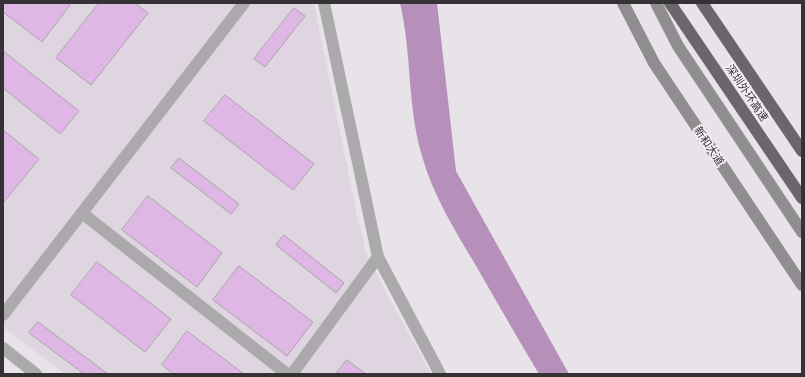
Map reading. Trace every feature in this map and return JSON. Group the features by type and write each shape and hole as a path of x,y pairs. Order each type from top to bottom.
{"highway":[{"name":"深圳外环高速","path":"670,3 802,198"},
{"name":"深圳外环高速","path":"702,3 802,151"}],"main road":[{"path":"656,3 678,46 802,232"},
{"name":"新和大道","path":"623,6 654,63 802,285"}],"street":[{"path":"3,315 244,3"},
{"path":"324,3 378,257 440,374"},
{"path":"82,213 287,374"},
{"path":"292,374 378,257"},
{"path":"3,348 36,374"}],"shaded area":[{"path":"3,3 314,3 357,215 366,252 389,298 431,374 65,374 3,327"},
{"path":"400,3 437,3 456,171 569,374 539,374 459,238 438,198 422,156 417,137 404,22"}],"building":[{"path":"3,3 67,3 70,5 42,42 3,12"},
{"path":"99,3 135,3 148,13 91,85 56,58"},
{"path":"294,8 305,16 265,67 254,59"},
{"path":"3,51 79,111 60,134 3,88"},
{"path":"225,95 314,164 293,190 204,121"},
{"path":"3,130 39,159 3,203"},
{"path":"179,158 239,204 231,214 171,168"},
{"path":"148,196 222,253 197,287 122,230"},
{"path":"284,235 344,283 336,293 276,245"},
{"path":"97,262 171,319 145,352 71,295"},
{"path":"239,266 313,322 287,356 213,300"},
{"path":"38,322 108,374 84,374 29,333"},
{"path":"187,331 244,374 173,374 162,365"},
{"path":"347,360 366,374 336,374"}]}
